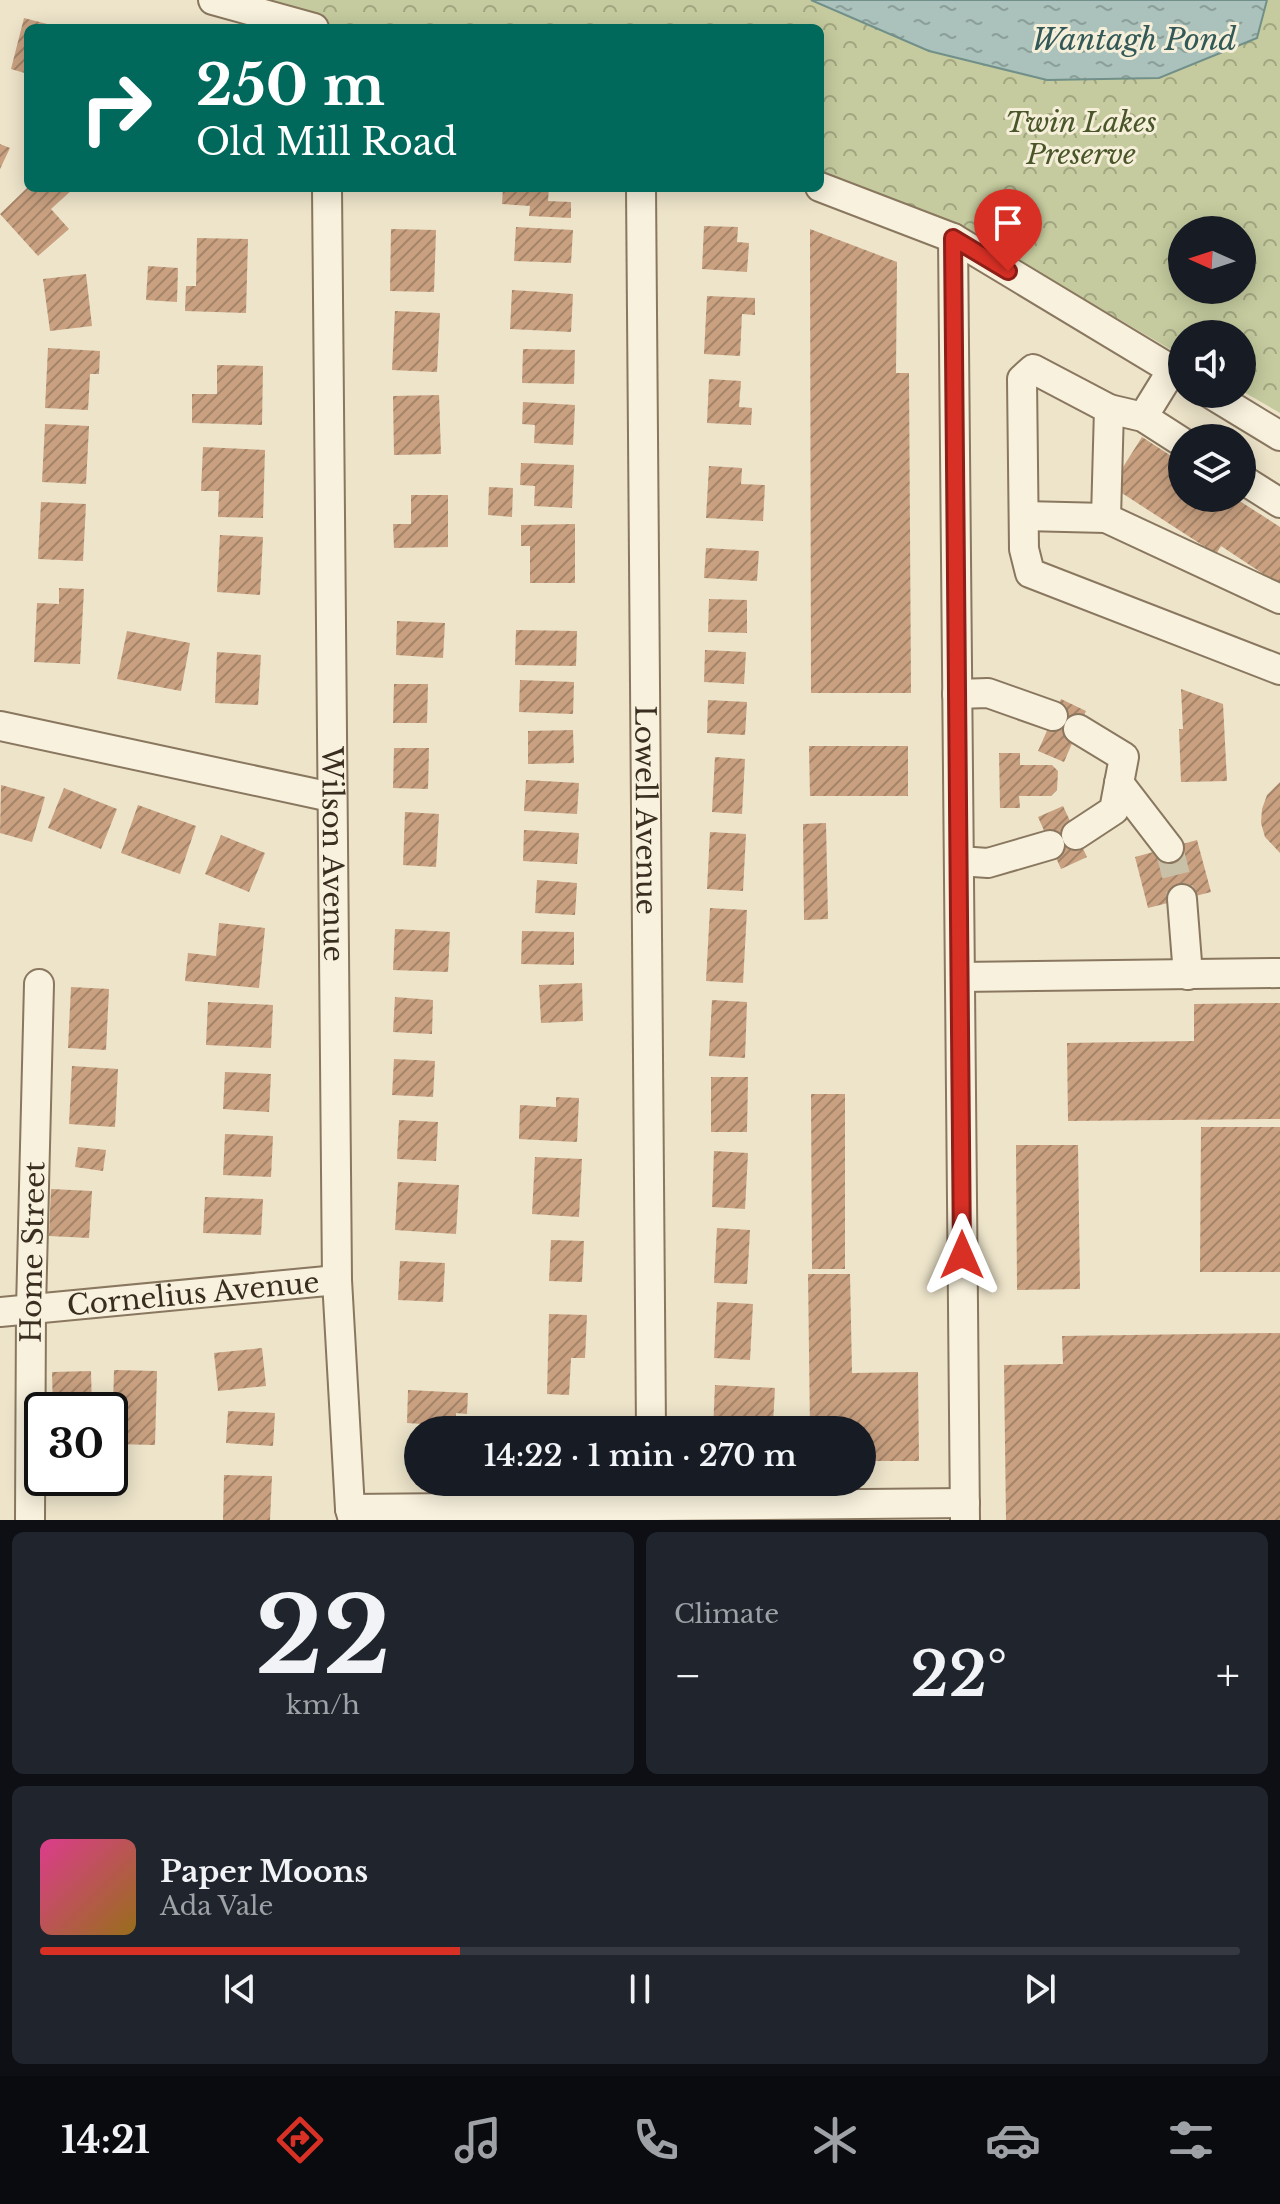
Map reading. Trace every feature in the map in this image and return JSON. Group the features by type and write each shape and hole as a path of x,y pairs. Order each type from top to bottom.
{"street":[{"path":"213,0 300,24"},
{"path":"824,189 953,238 1168,368"},
{"name":"Wilson Avenue","path":"327,192 337,1280 352,1514"},
{"name":"Lowell Avenue","path":"641,192 651,1416"},
{"path":"704,1496 965,1511 953,238"},
{"path":"1168,433 1143,417 1109,409 1033,369 1022,379 1024,549 1030,573 1280,670"},
{"path":"1143,417 1168,385"},
{"path":"1234,408 1280,436"},
{"path":"1106,518 1109,409"},
{"path":"1256,488 1280,503"},
{"path":"1024,516 1106,518 1280,599"},
{"path":"957,694 988,693 1053,716"},
{"path":"0,726 331,797"},
{"path":"959,861 988,863 1063,840 1114,810 1124,757 1078,729"},
{"path":"1119,783 1169,848"},
{"path":"1182,899 1188,975"},
{"path":"960,977 1280,973"},
{"name":"Home Street","path":"30,1520 31,1309 39,984"},
{"name":"Cornelius Avenue","path":"0,1312 337,1280"},
{"path":"352,1514 609,1496"}],"green space":[{"name":"Twin Lakes Preserve","path":"241,0 1280,0 1280,413 1256,399 1256,320 1168,320 1168,348 954,223 824,173 824,24 324,24"}],"water":[{"name":"Wantagh Pond","path":"811,0 1267,0 1257,38 1159,78 1047,80 929,51"}],"building":[{"path":"24,18 47,24 24,24 24,73 11,69"},
{"path":"0,144 10,148 0,169"},
{"path":"24,191 70,192 51,209 69,229 38,256 0,214"},
{"path":"503,192 549,192 548,201 571,202 571,218 529,216 530,206 502,204"},
{"path":"704,226 738,227 737,242 749,243 747,272 702,269"},
{"path":"516,227 573,230 571,263 514,261"},
{"path":"391,229 436,230 434,292 390,291"},
{"path":"810,229 897,262 896,373 909,373 911,693 811,693"},
{"path":"197,238 248,239 246,313 185,311 186,286 196,286"},
{"path":"148,266 178,268 177,302 146,300"},
{"path":"86,274 92,326 50,331 43,279"},
{"path":"512,290 573,294 571,332 510,329"},
{"path":"707,296 755,298 755,315 742,314 740,356 704,354"},
{"path":"395,311 440,313 437,372 392,370"},
{"path":"48,348 100,351 99,374 90,374 88,410 45,408"},
{"path":"523,349 575,350 574,384 522,383"},
{"path":"217,365 263,366 262,425 192,423 192,394 217,394"},
{"path":"709,379 741,381 739,407 752,408 751,425 707,423"},
{"path":"439,395 441,454 394,455 393,396"},
{"path":"523,402 575,405 573,445 534,443 535,425 522,424"},
{"path":"45,424 89,426 86,484 42,482"},
{"path":"1142,437 1168,454 1168,512 1256,512 1280,527 1280,585 1221,546 1216,554 1111,486"},
{"path":"203,447 265,450 263,518 218,517 219,491 201,491"},
{"path":"521,463 574,465 572,508 534,506 535,486 520,485"},
{"path":"709,466 742,468 741,484 765,485 763,521 706,518"},
{"path":"489,487 513,488 512,517 488,515"},
{"path":"411,495 448,495 448,547 394,548 393,524 411,524"},
{"path":"41,502 86,504 83,561 38,559"},
{"path":"575,524 575,583 530,583 530,546 521,546 521,525"},
{"path":"220,535 263,537 260,595 217,592"},
{"path":"706,548 759,551 757,581 704,578"},
{"path":"59,588 84,589 80,664 34,662 37,603 59,604"},
{"path":"709,599 747,600 747,633 708,632"},
{"path":"397,621 445,623 443,658 396,655"},
{"path":"516,630 577,631 576,666 515,665"},
{"path":"127,631 190,643 181,691 117,679"},
{"path":"705,650 746,652 744,684 704,682"},
{"path":"217,652 261,655 258,705 215,703"},
{"path":"520,680 574,682 573,714 519,712"},
{"path":"394,684 428,684 427,723 393,723"},
{"path":"1181,689 1223,704 1227,781 1181,782"},
{"path":"1061,699 1086,711 1064,762 1038,751"},
{"path":"708,700 747,702 745,735 707,733"},
{"path":"573,730 574,763 528,764 528,731"},
{"path":"809,746 908,746 908,796 810,796"},
{"path":"394,748 429,748 428,789 393,788"},
{"path":"999,753 1020,753 1020,765 1052,765 1058,771 1057,790 1051,796 1019,796 1020,808 1000,808"},
{"path":"715,757 745,759 742,814 712,812"},
{"path":"526,780 579,783 577,814 524,811"},
{"path":"1280,782 1280,853 1265,837 1261,823 1267,795"},
{"path":"1,785 45,797 32,842 0,833"},
{"path":"64,788 117,809 101,849 48,828"},
{"path":"138,805 196,826 180,874 121,853"},
{"path":"1063,806 1087,857 1061,869 1038,817"},
{"path":"405,812 439,814 436,867 403,865"},
{"path":"826,823 828,919 804,920 803,824"},
{"path":"524,830 579,833 577,864 523,861"},
{"path":"710,832 746,834 743,891 707,889"},
{"path":"221,835 265,853 249,892 205,874"},
{"path":"1197,840 1211,892 1148,908 1135,857"},
{"path":"537,880 577,883 575,915 535,913"},
{"path":"710,908 747,910 743,983 706,981"},
{"path":"219,923 265,928 259,988 185,981 188,953 216,956"},
{"path":"395,929 450,932 448,972 393,970"},
{"path":"522,931 574,932 574,965 521,964"},
{"path":"582,983 583,1021 541,1023 539,985"},
{"path":"71,987 109,989 106,1050 68,1048"},
{"path":"395,997 433,1000 432,1034 393,1032"},
{"path":"712,1000 747,1002 745,1058 709,1056"},
{"path":"208,1002 273,1005 271,1048 206,1045"},
{"path":"1280,1003 1280,1119 1068,1121 1067,1043 1194,1041 1194,1004"},
{"path":"394,1059 435,1061 433,1097 392,1095"},
{"path":"72,1066 118,1069 115,1127 69,1124"},
{"path":"225,1072 271,1074 269,1112 223,1109"},
{"path":"711,1077 748,1077 747,1132 711,1132"},
{"path":"811,1094 845,1094 845,1269 812,1269"},
{"path":"556,1097 579,1098 577,1142 519,1139 520,1105 556,1107"},
{"path":"399,1120 438,1122 436,1161 397,1159"},
{"path":"1201,1127 1280,1127 1280,1272 1200,1272"},
{"path":"225,1134 273,1136 271,1177 223,1175"},
{"path":"1016,1145 1078,1145 1080,1289 1017,1290"},
{"path":"78,1147 106,1150 103,1171 75,1167"},
{"path":"714,1151 748,1153 745,1209 712,1207"},
{"path":"535,1157 582,1159 579,1217 532,1214"},
{"path":"398,1182 459,1185 456,1234 395,1230"},
{"path":"51,1189 92,1191 89,1238 49,1236"},
{"path":"205,1197 263,1199 261,1235 203,1233"},
{"path":"717,1228 750,1230 747,1284 714,1283"},
{"path":"551,1240 584,1241 582,1282 549,1281"},
{"path":"400,1261 445,1263 443,1302 398,1300"},
{"path":"808,1274 850,1274 852,1373 918,1372 919,1461 876,1461 876,1416 810,1416"},
{"path":"717,1302 753,1304 750,1360 714,1358"},
{"path":"549,1314 587,1315 585,1358 571,1358 569,1395 547,1394"},
{"path":"1280,1333 1280,1520 1006,1520 1004,1365 1063,1364 1062,1336"},
{"path":"262,1348 266,1386 218,1391 214,1353"},
{"path":"114,1370 157,1371 155,1445 128,1444 128,1392 113,1392"},
{"path":"91,1371 92,1392 53,1392 52,1372"},
{"path":"715,1385 775,1388 773,1416 714,1416"},
{"path":"408,1390 468,1393 467,1414 407,1416"},
{"path":"228,1411 275,1413 273,1446 226,1443"},
{"path":"224,1475 272,1476 270,1520 223,1520"}],"tunnel":[{"path":"1169,848 1182,899"}],"route":[{"path":"962,1255 953,238 1008,271"}]}
